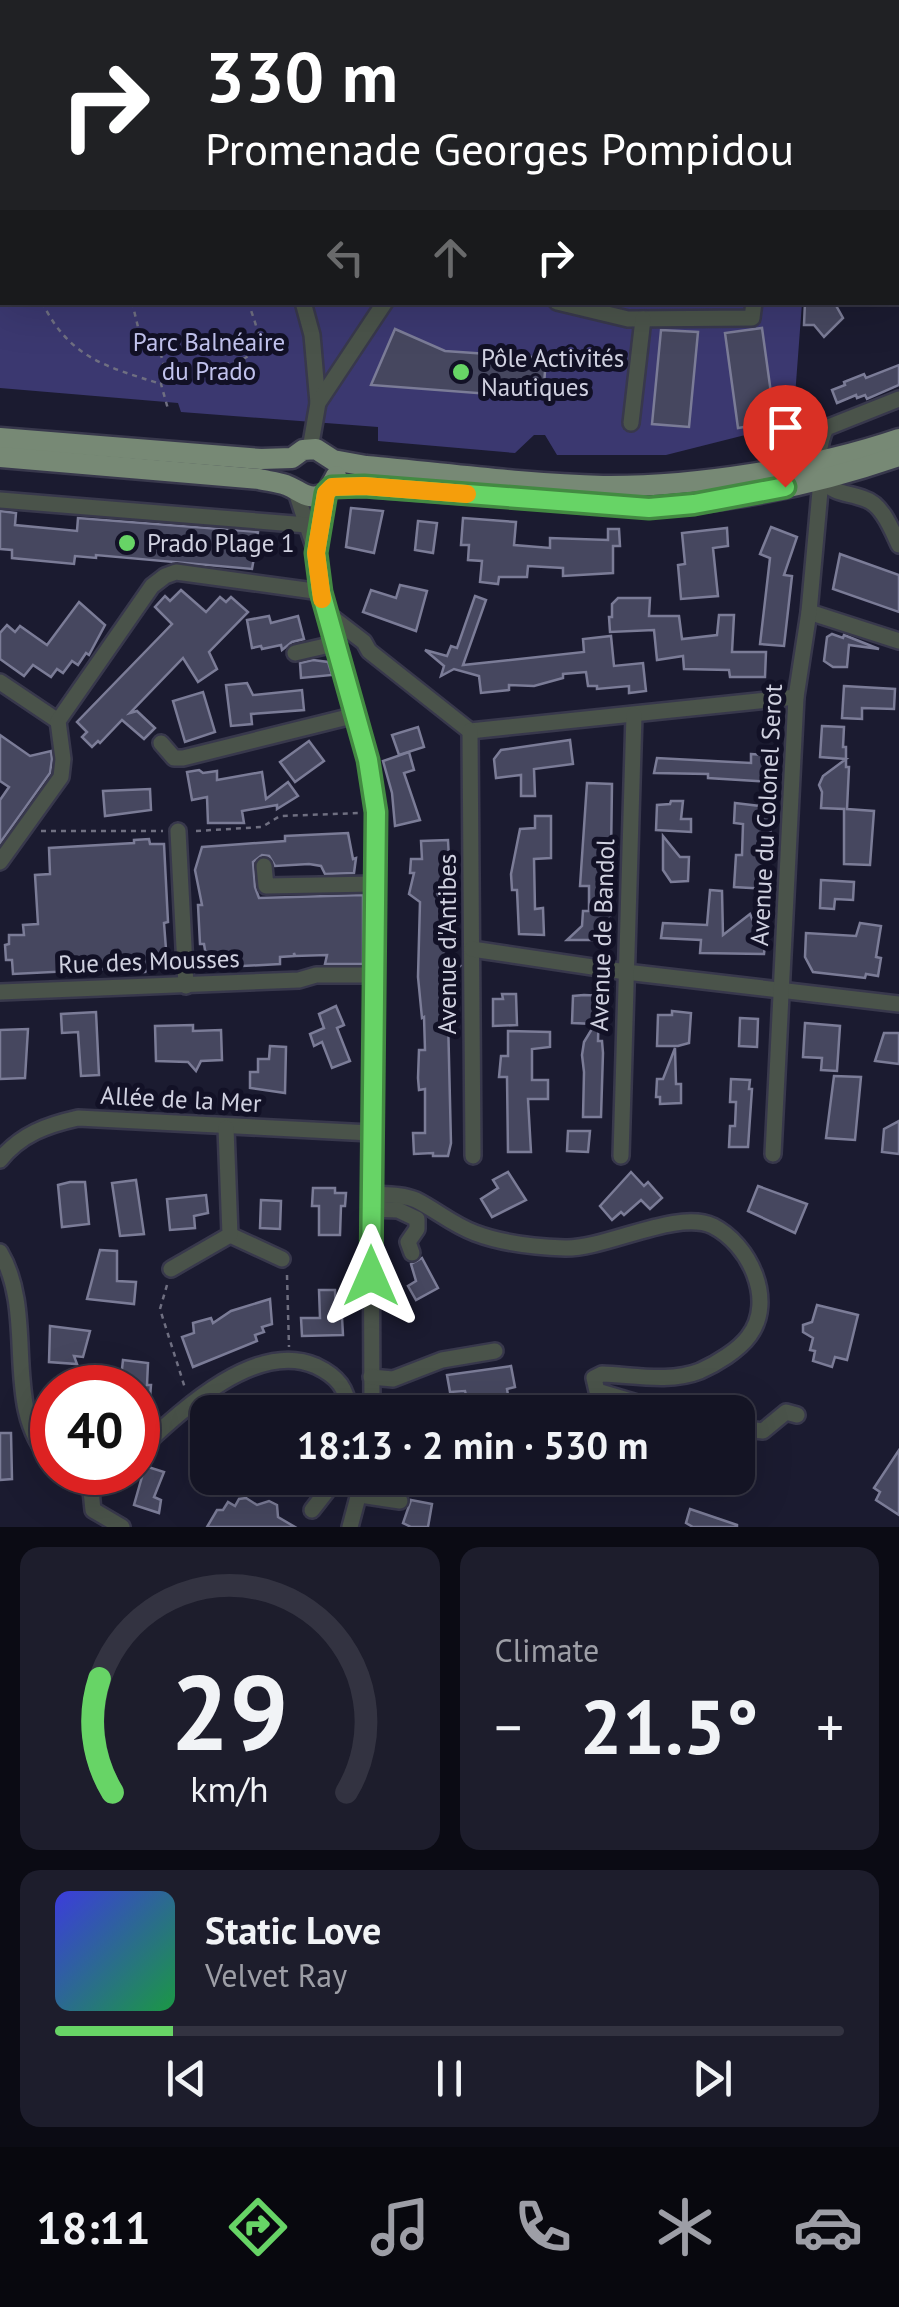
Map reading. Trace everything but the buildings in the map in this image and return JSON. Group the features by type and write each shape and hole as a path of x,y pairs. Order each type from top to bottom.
{"main road":[{"path":"0,438 301,454 322,451 333,460 366,466 608,486 819,470 899,439"},
{"path":"294,489 287,472 301,454"},
{"path":"0,457 252,478 294,489 311,498 329,490 364,486 649,508 694,504 819,470 899,456"},
{"path":"329,490 336,476 333,460"}],"street":[{"path":"304,305 312,335 318,403"},
{"path":"301,454 318,403 383,305"},
{"path":"570,305 628,319 752,318 754,305"},
{"path":"631,423 643,319"},
{"path":"899,399 826,428 819,470 840,495 864,498 874,504 899,545"},
{"name":"Avenue du Colonel Serot","path":"773,1154 796,697 809,612 819,470"},
{"path":"294,489 316,553 325,612 368,760 376,812 372,1395"},
{"path":"316,553 329,490"},
{"path":"0,500 306,525"},
{"path":"0,862 64,770 58,721 141,600 165,576 176,572 321,592"},
{"path":"325,612 470,731 796,697"},
{"path":"809,612 899,641"},
{"path":"295,653 334,644"},
{"path":"339,662 373,654"},
{"path":"0,682 58,721"},
{"path":"161,744 174,758 183,758 356,715"},
{"name":"Avenue de Bandol","path":"621,1156 634,715"},
{"name":"Avenue d'Antibes","path":"470,731 473,1156"},
{"path":"178,831 186,986"},
{"path":"264,866 266,886 374,884"},
{"path":"472,950 899,1004"},
{"name":"Rue des Mousses","path":"0,992 186,986 316,976 373,980"},
{"name":"Allée de la Mer","path":"0,1160 27,1134 78,1118 371,1133"},
{"path":"226,1128 230,1235"},
{"path":"370,1202 415,1200 443,1219 478,1234 524,1246 571,1248 680,1223 710,1224 728,1236 744,1250 754,1270 759,1313 750,1335 698,1371 671,1377 602,1374 594,1378 598,1391 611,1395"},
{"path":"370,1202 417,1220 408,1242 412,1253"},
{"path":"230,1235 282,1259"},
{"path":"171,1269 230,1235"},
{"path":"0,1252 10,1268 11,1286 4,1368"},
{"path":"371,1377 394,1379 442,1360 495,1350"},
{"path":"205,1395 248,1369 289,1359 332,1374 342,1383 345,1395"},
{"path":"8,1402 30,1444"},
{"path":"160,1432 190,1407"},
{"path":"755,1430 763,1431 786,1412 797,1415"},
{"path":"91,1495 93,1510 122,1527"},
{"path":"312,1510 324,1495"},
{"path":"350,1527 360,1496 400,1501"}],"path":[{"path":"44,305 53,324 75,348 102,365 162,384"},
{"path":"133,305 138,327 161,355 168,409"},
{"path":"164,366 236,363 254,351 259,338 249,305"},
{"path":"24,830 262,827 280,816 376,812"},
{"path":"282,1259 288,1278 289,1359"},
{"path":"171,1269 160,1310 190,1403"}],"green space":[{"name":"Parc Balnéaire du Prado","path":"0,305 802,305 793,423 666,455 557,455 545,435 534,435 515,453 378,441 378,427 181,412 178,403 0,388"}],"slow traffic":[{"path":"322,599 316,553 326,493 332,487 467,494"}],"place":[{"name":"Pôle Activités Nautiques","path":"461,372"},
{"name":"Prado Plage 1","path":"127,543"}],"route":[{"path":"371,1276 376,812 368,760 321,592 316,553 326,493 332,487 364,486 649,508 785,487"}]}
